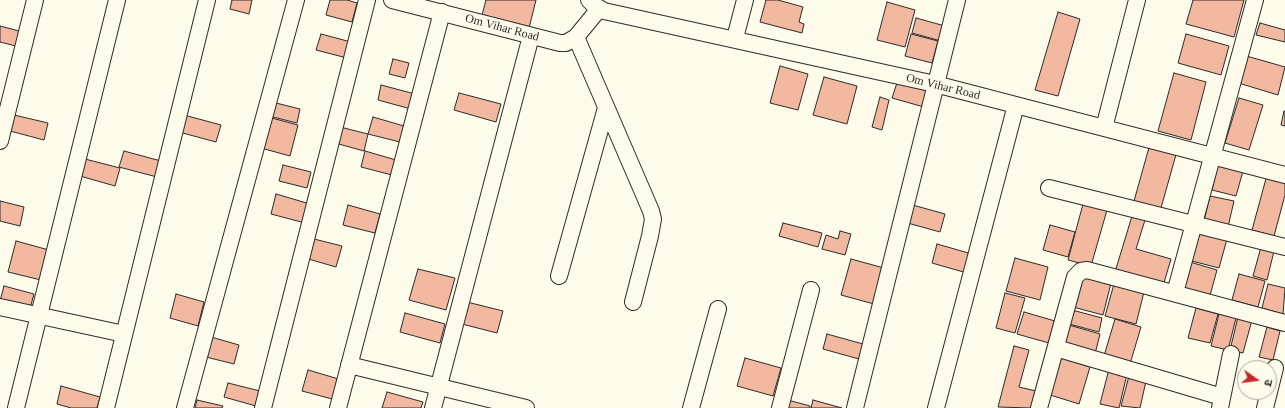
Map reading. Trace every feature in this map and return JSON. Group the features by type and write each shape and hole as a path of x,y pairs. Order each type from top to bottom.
{"street":[{"path":"0,140 35,0"},
{"path":"16,408 117,0"},
{"path":"106,408 207,0"},
{"path":"185,408 296,0"},
{"path":"263,408 367,0"},
{"name":"Om Vihar Road","path":"392,0 560,43 566,43 576,38 594,4 936,84 1285,175"},
{"path":"735,38 745,0"},
{"path":"855,408 957,0"},
{"path":"1104,128 1137,0"},
{"path":"1175,293 1255,0"},
{"path":"338,408 442,12"},
{"path":"433,408 530,36"},
{"path":"576,38 651,211 653,219 633,302"},
{"path":"936,408 1016,105"},
{"path":"559,276 606,108"},
{"path":"1049,188 1285,247"},
{"path":"1039,408 1075,277 1081,271 1088,270 1285,323"},
{"path":"780,408 811,290"},
{"path":"0,307 124,334"},
{"path":"691,408 718,309"},
{"path":"1056,348 1221,403 1231,354"},
{"path":"349,365 526,408"}],"building":[{"path":"232,0 252,0 249,14 230,9"},
{"path":"330,0 347,0 357,3 352,22 326,15"},
{"path":"486,0 536,0 529,28 482,15"},
{"path":"766,0 778,0 803,7 799,22 804,24 802,33 760,22"},
{"path":"1193,0 1244,0 1234,37 1186,24"},
{"path":"887,2 915,10 905,47 877,40"},
{"path":"1058,12 1080,19 1058,96 1035,90"},
{"path":"916,18 945,26 941,41 912,33"},
{"path":"1260,23 1285,30 1285,42 1256,35"},
{"path":"0,26 23,32 20,47 0,42"},
{"path":"321,34 351,42 347,58 316,50"},
{"path":"911,34 938,41 932,63 905,56"},
{"path":"1186,34 1229,46 1221,75 1178,63"},
{"path":"1243,55 1285,67 1278,95 1235,82"},
{"path":"393,59 409,63 405,78 389,74"},
{"path":"780,66 808,74 798,110 770,103"},
{"path":"1174,73 1206,82 1191,140 1158,131"},
{"path":"824,77 857,86 847,124 813,115"},
{"path":"897,83 928,91 924,107 892,98"},
{"path":"381,85 415,94 411,109 378,100"},
{"path":"459,93 501,104 496,122 454,110"},
{"path":"880,97 889,100 882,130 872,127"},
{"path":"1239,98 1263,105 1249,150 1225,143"},
{"path":"272,102 300,109 297,123 269,116"},
{"path":"1284,111 1285,112 1285,126 1281,125"},
{"path":"14,115 48,123 44,140 10,131"},
{"path":"184,115 221,125 216,142 179,132"},
{"path":"268,117 298,125 290,156 261,148"},
{"path":"373,117 404,126 400,142 368,134"},
{"path":"340,127 368,134 364,151 335,143"},
{"path":"1150,144 1177,151 1161,208 1134,201"},
{"path":"124,151 161,161 157,177 119,167"},
{"path":"365,151 396,160 392,175 361,167"},
{"path":"85,159 120,168 115,186 80,176"},
{"path":"1218,164 1243,171 1236,196 1212,190"},
{"path":"283,165 311,172 307,188 279,181"},
{"path":"1267,175 1285,180 1285,195 1274,236 1252,230"},
{"path":"276,194 310,204 305,223 271,214"},
{"path":"1210,196 1234,201 1228,227 1204,221"},
{"path":"0,201 24,207 20,226 0,221"},
{"path":"909,204 945,214 940,232 904,222"},
{"path":"1083,204 1107,210 1091,266 1068,260"},
{"path":"348,205 380,214 375,233 343,225"},
{"path":"1132,216 1145,220 1136,249 1171,259 1163,286 1115,272"},
{"path":"783,223 822,233 818,247 779,236"},
{"path":"1050,225 1075,232 1068,257 1043,250"},
{"path":"840,231 851,234 845,255 822,249 826,235 838,239"},
{"path":"1200,232 1227,239 1219,268 1192,261"},
{"path":"310,238 342,246 336,267 305,258"},
{"path":"16,241 49,250 41,280 8,272"},
{"path":"937,244 972,254 967,273 932,263"},
{"path":"1261,247 1274,251 1267,280 1253,276"},
{"path":"1015,258 1048,267 1040,300 1006,291"},
{"path":"851,259 884,268 874,304 841,295"},
{"path":"1190,262 1217,270 1209,299 1182,292"},
{"path":"418,269 455,278 446,310 409,300"},
{"path":"1239,274 1265,281 1258,307 1232,300"},
{"path":"1081,275 1111,283 1103,315 1073,307"},
{"path":"1114,284 1144,292 1136,324 1105,316"},
{"path":"1268,284 1285,288 1283,314 1262,308"},
{"path":"4,286 34,294 29,312 0,301"},
{"path":"1005,293 1025,298 1015,333 996,328"},
{"path":"176,294 204,302 198,326 170,318"},
{"path":"463,301 503,311 497,333 458,323"},
{"path":"1196,308 1218,314 1210,343 1188,338"},
{"path":"1072,310 1102,318 1099,332 1069,324"},
{"path":"1024,312 1055,321 1049,343 1017,334"},
{"path":"405,313 445,324 440,343 400,332"},
{"path":"1219,314 1236,318 1228,350 1211,346"},
{"path":"1238,317 1252,320 1243,353 1230,350"},
{"path":"1115,319 1141,327 1130,364 1104,356"},
{"path":"1069,325 1100,334 1095,354 1063,346"},
{"path":"1267,327 1280,331 1273,360 1259,357"},
{"path":"827,334 863,344 859,359 823,349"},
{"path":"211,337 239,345 234,364 206,357"},
{"path":"1014,346 1029,350 1019,387 1036,391 1031,408 998,407"},
{"path":"1058,357 1090,367 1079,404 1047,394"},
{"path":"745,358 781,368 773,396 737,386"},
{"path":"1109,369 1127,374 1119,408 1100,404"},
{"path":"308,370 342,380 336,400 302,391"},
{"path":"1129,376 1146,381 1140,408 1121,406"},
{"path":"228,383 260,391 256,406 224,397"},
{"path":"61,386 100,397 97,408 71,408 57,404"},
{"path":"387,392 423,402 421,408 382,408"},
{"path":"784,399 810,406 810,408 782,408"},
{"path":"197,400 223,406 222,408 195,408"},
{"path":"813,400 842,408 811,408"}]}
